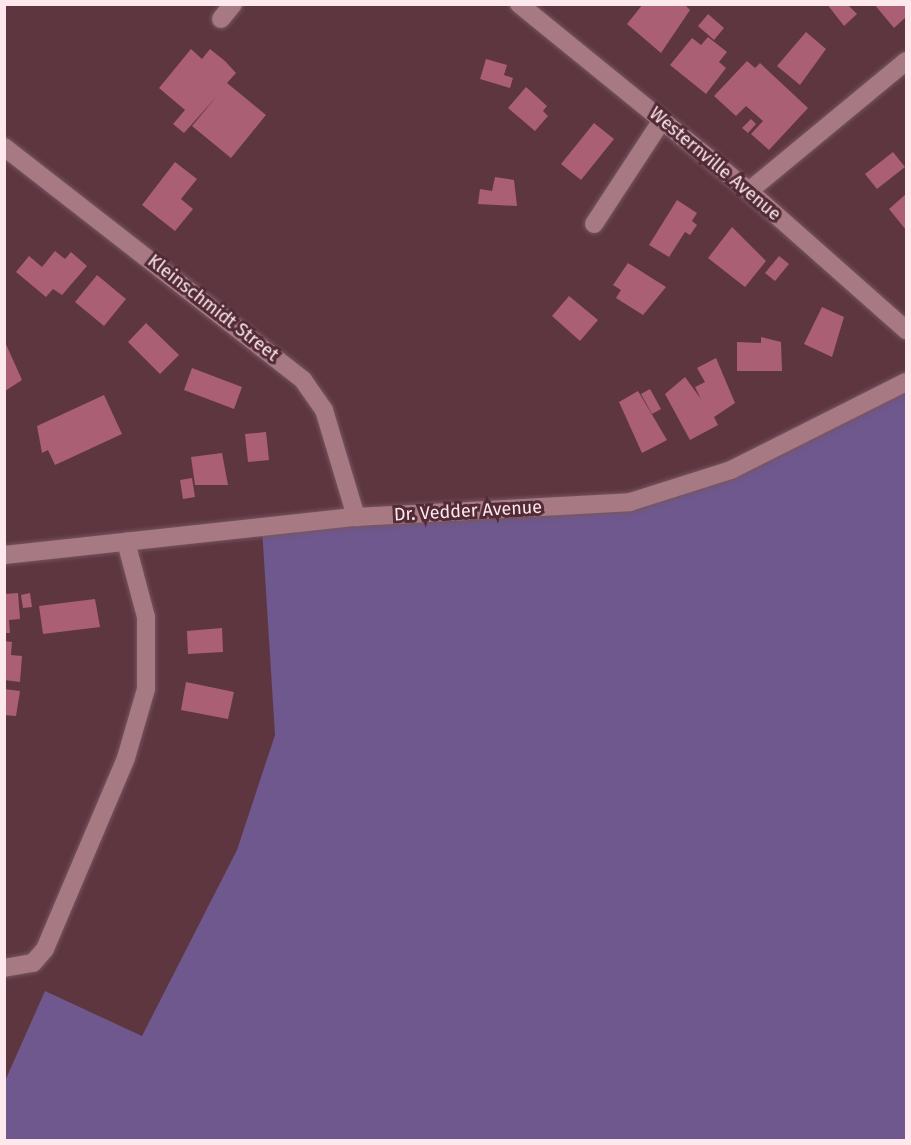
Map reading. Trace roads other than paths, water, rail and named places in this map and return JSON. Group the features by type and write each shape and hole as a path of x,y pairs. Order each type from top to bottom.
{"street":[{"path":"221,19 233,4"},
{"name":"Westernville Avenue","path":"519,4 749,191 906,330"},
{"path":"749,191 906,61"},
{"path":"594,224 662,120"},
{"name":"Kleinschmidt Street","path":"4,147 303,380 324,410 356,517"},
{"name":"Dr. Vedder Avenue","path":"4,555 356,517 630,502 671,493 731,470 906,382"},
{"path":"4,968 33,963 45,949 126,758 147,689 146,617 126,542"}]}
